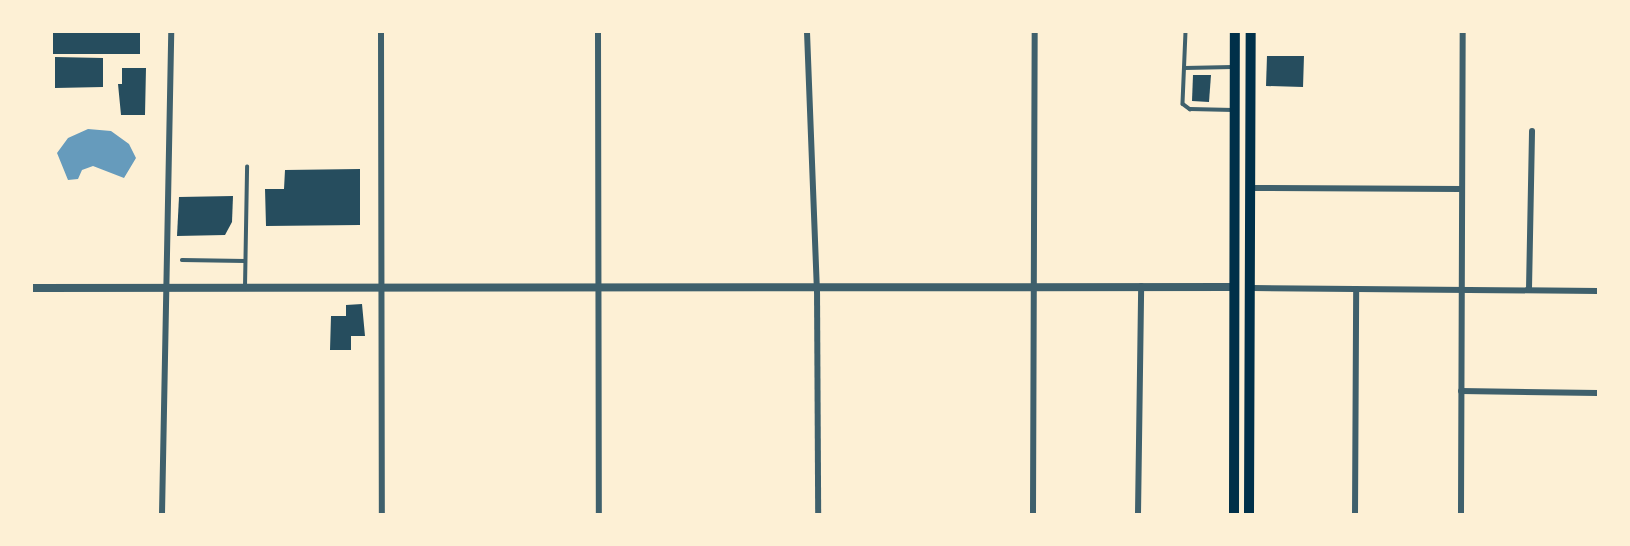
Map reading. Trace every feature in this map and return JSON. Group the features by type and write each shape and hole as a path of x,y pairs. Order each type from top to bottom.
{"highway":[{"path":"1234,514 1235,32"},
{"path":"1249,514 1253,288 1251,32"}],"street":[{"path":"162,514 164,289 171,32"},
{"path":"381,32 382,514"},
{"path":"598,32 599,514"},
{"path":"807,32 817,287 818,514"},
{"path":"1033,514 1035,32"},
{"path":"1461,514 1463,32"},
{"path":"1530,289 1532,131"},
{"path":"1252,188 1461,189"},
{"path":"1138,514 1141,286"},
{"path":"32,288 1234,287"},
{"path":"1253,288 1598,291"},
{"path":"1355,514 1356,289"},
{"path":"1461,391 1598,393"}],"lane":[{"path":"1186,32 1185,106 1235,110"},
{"path":"1185,68 1235,67"},
{"path":"245,289 247,167"},
{"path":"182,260 245,261"}],"water":[{"path":"88,129 111,131 129,144 136,158 124,178 93,166 82,170 78,179 68,180 57,153 68,138"}],"building":[{"path":"53,32 140,32 140,54 53,54"},
{"path":"1267,56 1304,56 1303,87 1266,86"},
{"path":"55,57 103,58 103,87 55,88"},
{"path":"122,68 146,68 145,115 121,115 118,84 122,84"},
{"path":"1193,75 1211,75 1209,102 1192,101"},
{"path":"360,169 360,225 266,226 265,189 284,189 285,170"},
{"path":"233,196 232,222 225,235 177,236 179,197"},
{"path":"362,304 365,336 351,336 351,350 330,350 331,316 346,316 346,305"}]}
